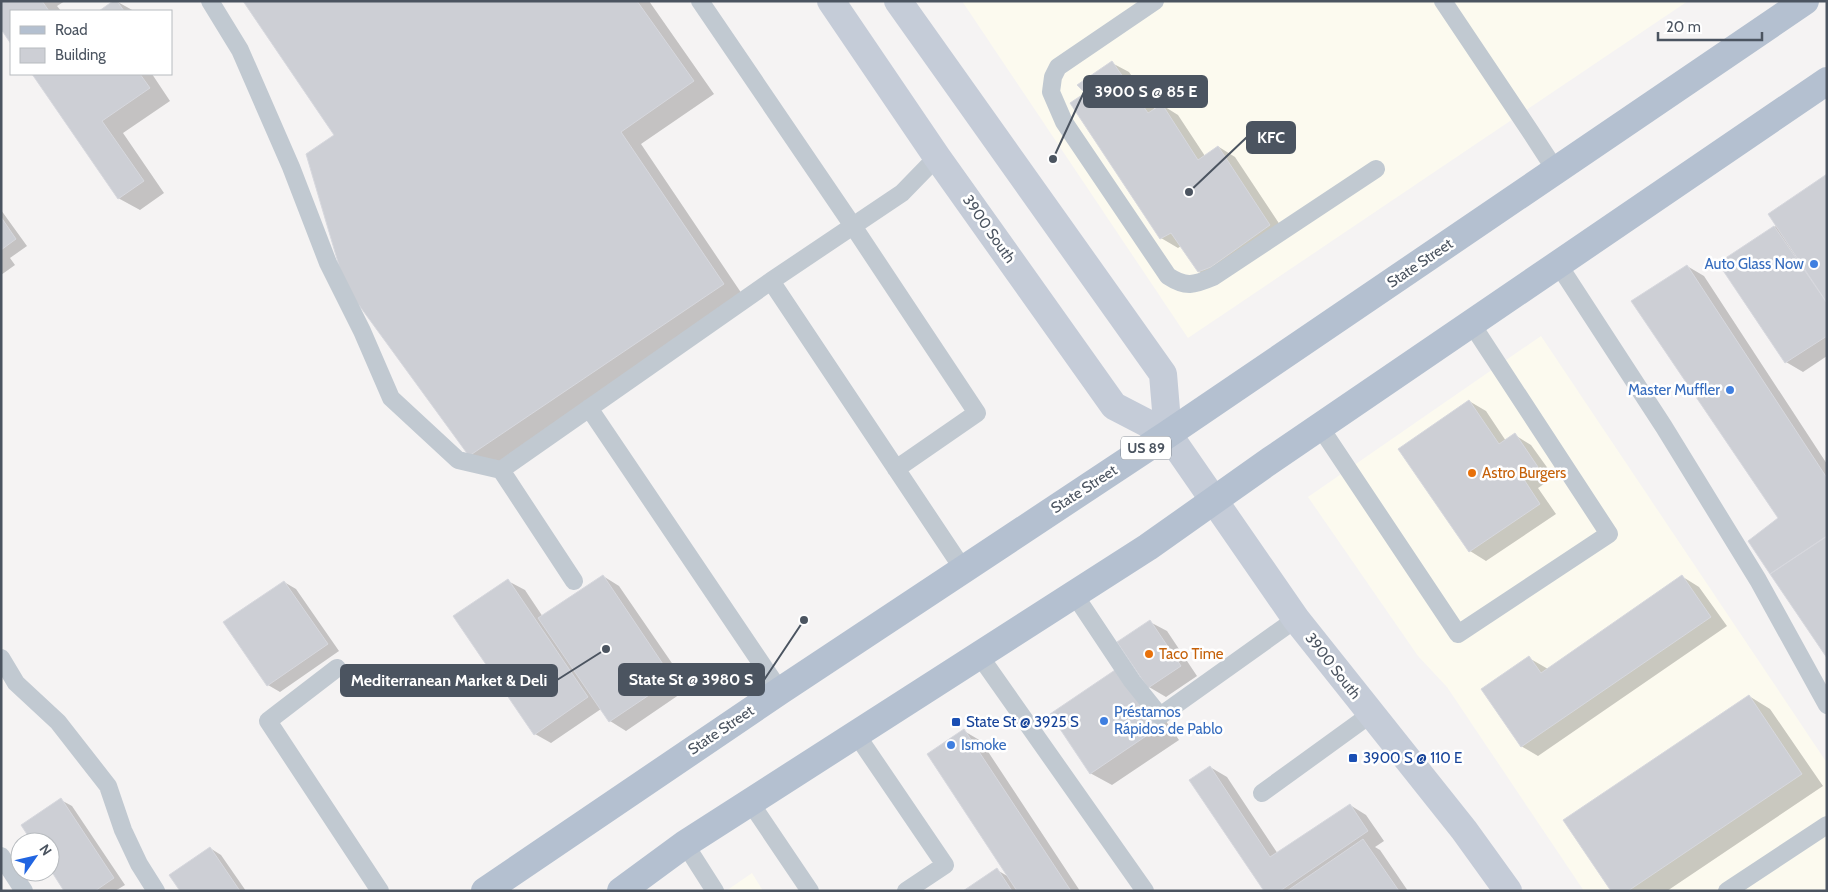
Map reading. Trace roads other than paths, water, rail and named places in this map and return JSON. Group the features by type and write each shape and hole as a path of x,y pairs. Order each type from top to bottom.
{"main road":[{"name":"3900 South","path":"831,1 937,157 1114,406 1168,434 1296,619 1464,830 1505,890"},
{"name":"3900 South","path":"898,1 1163,374 1168,434"},
{"name":"State Street","path":"485,891 780,691 1168,434 1805,1"},
{"path":"622,891 685,844 1148,547 1471,323 1827,81"}],"lane":[{"path":"210,1 240,50 291,167 328,263 362,331 391,398 458,460 501,470 574,581"},
{"path":"700,1 977,413 896,468"},
{"path":"1155,1 1058,67 1053,77 1051,92 1064,122 1168,276 1188,286 1213,277 1376,169"},
{"path":"1443,1 1556,172"},
{"path":"501,470 902,193 937,157"},
{"path":"1558,264 1664,427 1758,580 1827,705"},
{"path":"772,281 963,569"},
{"path":"1320,427 1458,634 1609,534 1471,323"},
{"path":"590,408 780,691"},
{"path":"1074,594 1132,681 1160,716 1296,619"},
{"path":"979,655 1145,891"},
{"path":"1,658 16,683 58,722 108,786 123,830 139,864 156,891"},
{"path":"337,668 268,721 380,891"},
{"path":"1262,793 1371,714"},
{"path":"856,734 945,865 906,891"},
{"path":"750,802 810,891"},
{"path":"1728,891 1827,825"},
{"path":"685,844 715,891"},
{"path":"1,856 24,891"}],"place":[{"name":"3900 S @ 85 E","path":"1053,159"},
{"name":"KFC","path":"1189,192"},
{"name":"Auto Glass Now","path":"1814,264"},
{"name":"Master Muffler","path":"1730,390"},
{"name":"Astro Burgers","path":"1472,473"},
{"name":"State St @ 3980 S","path":"804,620"},
{"name":"Mediterranean Market & Deli","path":"606,649"},
{"name":"Taco Time","path":"1149,654"},
{"name":"Préstamos Rápidos de Pablo","path":"1104,721"},
{"name":"State St @ 3925 S","path":"956,722"},
{"name":"Ismoke","path":"951,745"},
{"name":"3900 S @ 110 E","path":"1353,758"}]}
